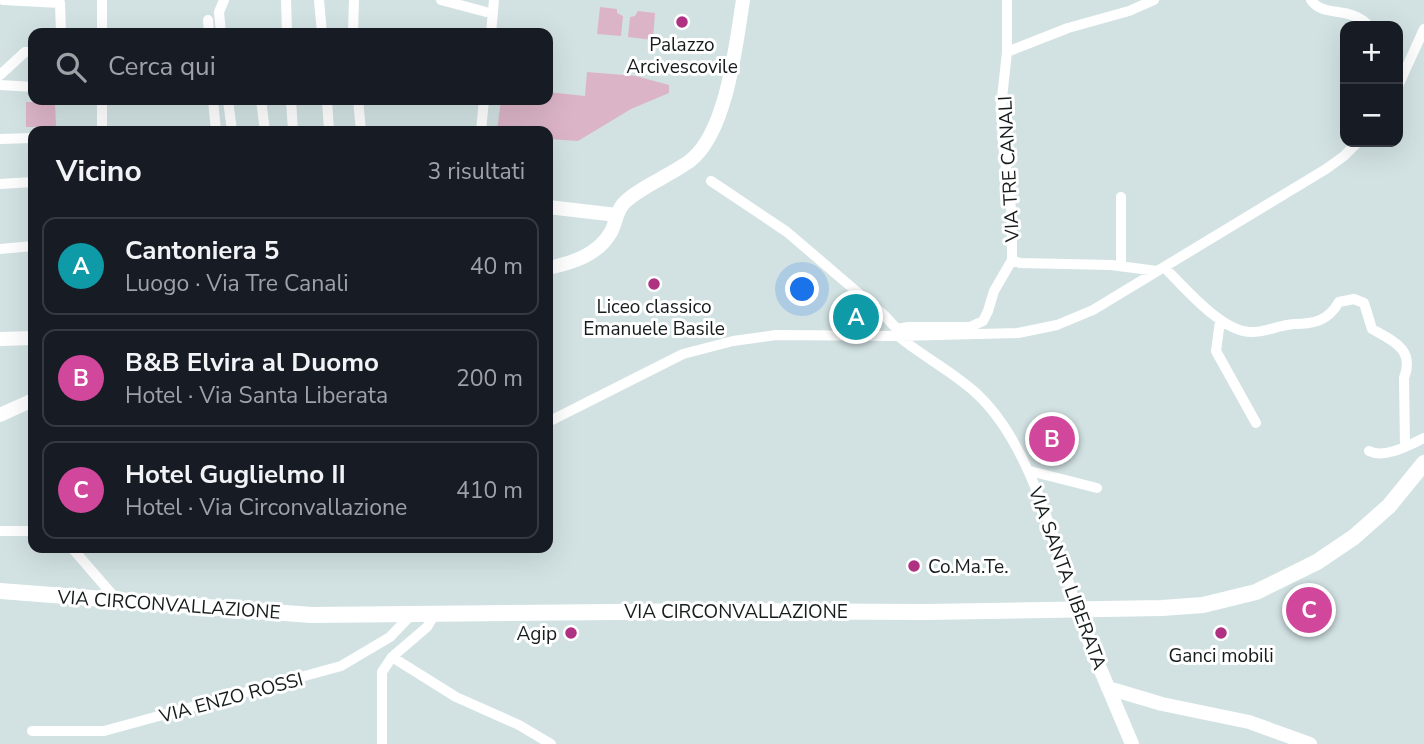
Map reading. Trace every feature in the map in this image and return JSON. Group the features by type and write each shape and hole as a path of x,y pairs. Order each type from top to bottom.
{"main road":[{"name":"VIA CIRCONVALLAZIONE","path":"0,591 312,615 1078,610 1203,605 1256,592 1317,562 1354,537 1389,506 1424,463"}],"street":[{"path":"3,0 60,3 61,28"},
{"path":"102,0 102,28"},
{"path":"221,28 219,12 224,0"},
{"path":"286,0 287,28"},
{"path":"319,0 322,28"},
{"path":"353,28 354,0"},
{"path":"441,0 486,12"},
{"path":"491,28 494,0"},
{"path":"553,267 569,263 602,245 612,231 624,203 697,155 711,134 724,99 743,0"},
{"name":"VIA TRE CANALI","path":"898,333 908,327 970,327 983,321 994,291 1012,260 1012,217 1001,107 1007,52 1007,0"},
{"path":"1007,52 1068,28 1129,11 1154,0"},
{"path":"1311,0 1322,9 1349,13 1364,21"},
{"path":"208,20 209,28"},
{"path":"1399,84 1417,51 1424,29"},
{"path":"0,75 28,53"},
{"path":"0,85 28,87"},
{"path":"102,105 102,126"},
{"path":"213,105 216,126"},
{"path":"229,105 231,126"},
{"path":"262,105 264,126"},
{"path":"291,105 293,126"},
{"path":"327,105 330,126"},
{"path":"358,105 361,126"},
{"path":"481,126 484,105"},
{"path":"0,139 28,138"},
{"path":"553,419 683,354 733,341 776,335 1018,334 1057,324 1093,310 1326,170 1353,147"},
{"name":"VIA SANTA LIBERATA","path":"711,181 787,232 884,315 898,333 978,394 1003,426 1030,471 1078,610 1132,744"},
{"path":"0,184 28,182"},
{"path":"1121,197 1121,266"},
{"path":"553,208 617,215"},
{"path":"0,249 28,246"},
{"path":"1012,260 1160,269 1220,321 1249,332 1294,324 1308,326 1333,313 1339,302 1354,299 1364,303 1372,329 1396,341 1406,356 1405,447"},
{"path":"1220,321 1216,351 1256,423"},
{"path":"0,340 28,338"},
{"path":"0,415 28,402"},
{"path":"1369,451 1375,454 1405,447 1424,438"},
{"path":"1030,471 1097,488"},
{"path":"0,531 28,531"},
{"path":"76,553 117,600"},
{"path":"381,614 390,637"},
{"name":"VIA ENZO ROSSI","path":"32,731 104,731 341,666 390,637 412,614"},
{"path":"382,744 382,672 392,657 427,627 435,614"},
{"path":"392,657 456,697 519,725 551,744"},
{"path":"1108,688 1162,704 1249,722 1310,744"}],"shaded area":[{"path":"600,7 617,9 617,13 623,16 621,36 597,34"},
{"path":"638,11 655,13 653,40 628,37 630,17 635,16"},
{"path":"587,72 636,76 669,85 669,93 631,109 578,141 553,139 553,126 498,126 500,105 553,105 553,93 585,96"},
{"path":"26,102 28,105 55,105 56,126 26,127"}],"place":[{"name":"Palazzo Arcivescovile","path":"682,22"},
{"name":"Liceo classico Emanuele Basile","path":"654,284"},
{"name":"Cantoniera 5","path":"856,317"},
{"name":"B&B Elvira al Duomo","path":"1052,439"},
{"name":"Co.Ma.Te.","path":"914,566"},
{"name":"Hotel Guglielmo II","path":"1309,610"},
{"name":"Agip","path":"571,633"},
{"name":"Ganci mobili","path":"1221,633"}]}
